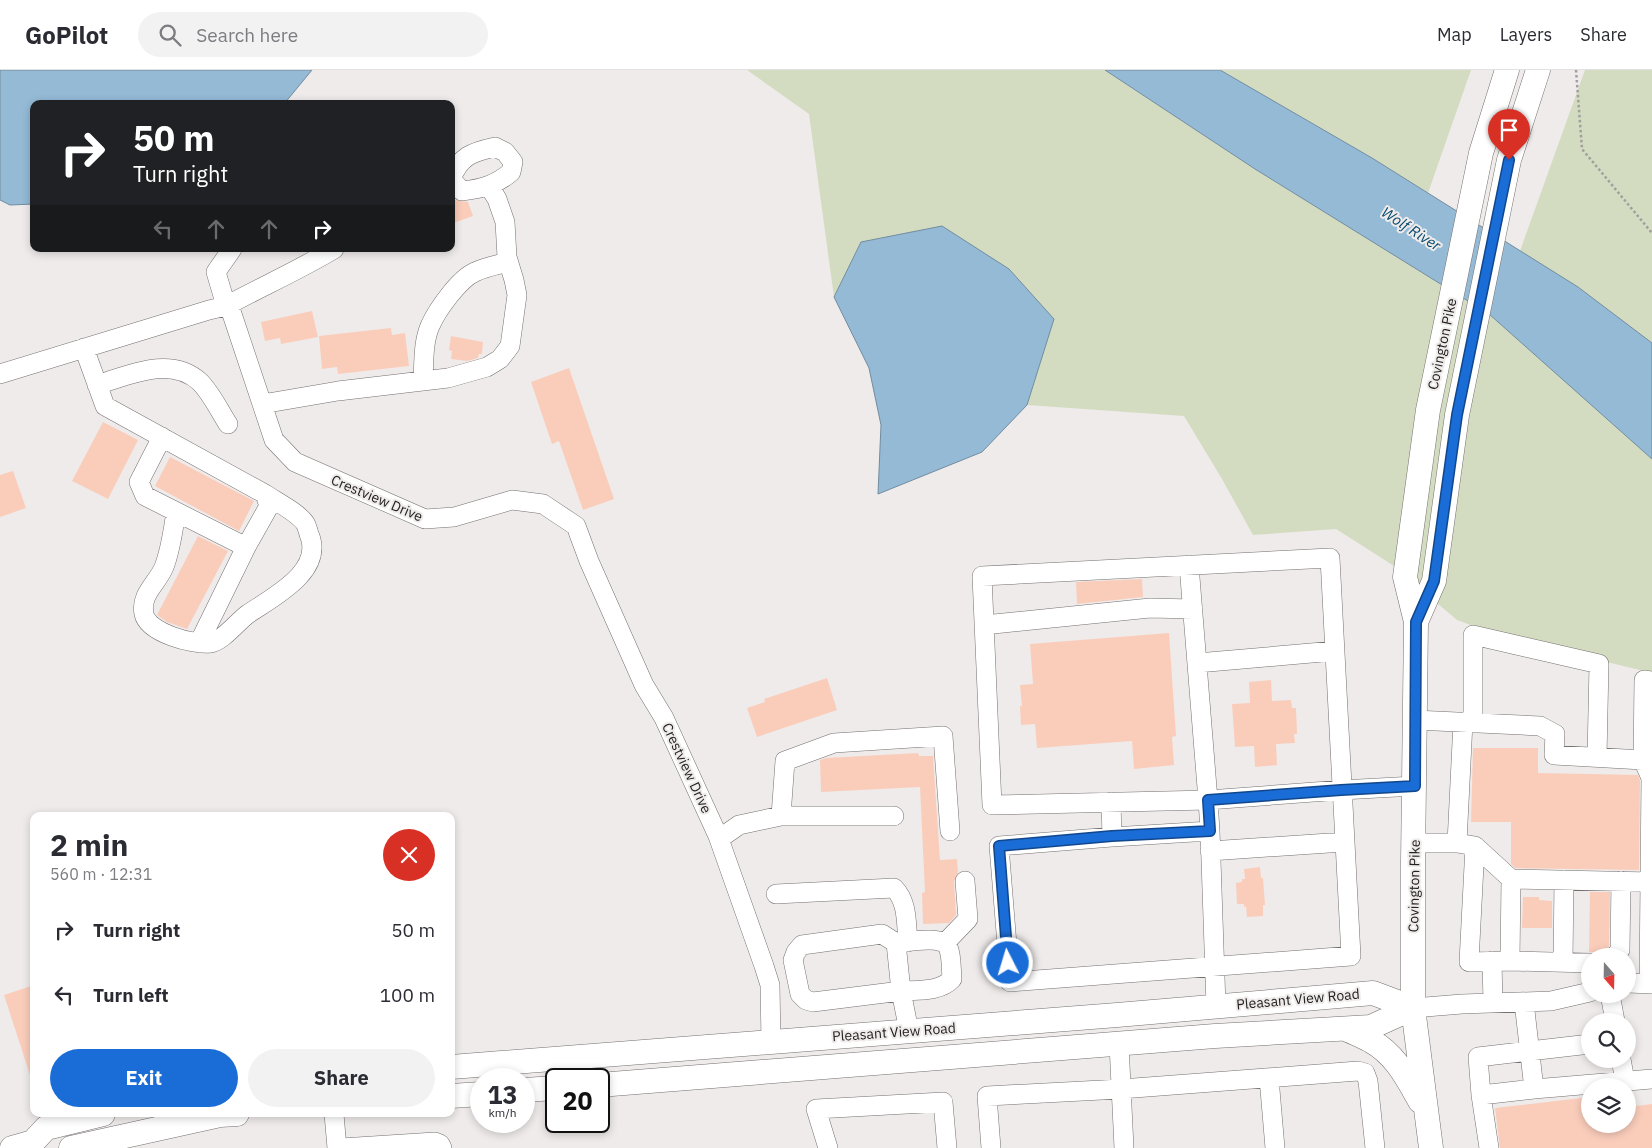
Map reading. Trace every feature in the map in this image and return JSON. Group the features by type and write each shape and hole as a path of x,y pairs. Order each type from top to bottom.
{"main road":[{"name":"Covington Pike","path":"1431,1148 1413,1008 1416,622 1405,577 1432,391 1481,153 1507,70"},
{"name":"Covington Pike","path":"1416,622 1434,581 1457,415 1509,160 1538,70"},
{"name":"Pleasant View Road","path":"455,1067 1373,993 1413,1008"},
{"path":"1215,1036 1216,1006"},
{"name":"Pleasant View Road","path":"610,1084 1215,1036 1371,1027 1413,1008"},
{"path":"1345,1028 1372,1041 1390,1055 1404,1072 1426,1111"},
{"path":"623,1053 624,1083"},
{"path":"455,1096 470,1095"},
{"path":"71,1148 210,1117"},
{"path":"31,1147 46,1128 70,1118"}],"street":[{"path":"455,168 464,159 478,150 495,148 505,152 513,162 511,172 499,182 480,189 462,191 455,185"},
{"path":"262,404 338,391 448,378 487,368 500,359 510,346 517,295 508,262 505,222 497,199 488,186"},
{"name":"Crestview Drive","path":"230,252 216,272 226,306 232,311 274,440 295,462 425,519 454,517 512,500 543,504 576,526 644,685 664,718 719,840 770,985 771,1042"},
{"path":"0,374 226,306 329,252"},
{"path":"423,380 426,340 430,325 453,290 473,273 508,262"},
{"path":"84,348 105,406 289,509 305,523 313,542 310,561 297,578 279,594 246,615 220,640 211,644 178,639 148,624 144,615 144,602 148,590 163,569 170,548 176,512"},
{"path":"97,385 156,368 186,372 209,393 228,424"},
{"path":"162,437 139,482 145,496 246,547"},
{"path":"199,643 246,547 270,506 265,494"},
{"path":"1210,831 1112,836 999,846 1010,982 1351,956 1341,790 1330,558 982,576 992,805 1208,800 1341,790 1415,786"},
{"path":"1189,566 1210,831 1216,1006"},
{"path":"984,625 1150,608 1193,609"},
{"path":"1581,963 1469,962 1466,844 1468,723 1473,635 1599,664 1597,757"},
{"path":"1197,662 1334,651"},
{"path":"1636,983 1650,984 1651,778 1647,760 1644,680 1652,681"},
{"path":"1415,720 1540,726 1554,734 1554,754 1647,760"},
{"path":"782,816 785,761 834,743 943,736 950,830"},
{"path":"1111,802 1112,836"},
{"path":"719,840 739,826 782,816 894,816"},
{"path":"1210,851 1344,842"},
{"path":"1414,843 1466,844 1511,879 1651,882"},
{"path":"1492,1003 1501,961 1511,879"},
{"path":"945,943 968,919 965,880"},
{"path":"1564,880 1564,962"},
{"path":"1620,948 1621,881"},
{"path":"776,894 894,888 900,894 904,902 901,991 909,1031"},
{"path":"882,934 902,942 938,940 945,943 949,948 952,979 941,988 813,1002 806,1000 800,994 793,960 796,952 802,945 882,934"},
{"path":"1413,1008 1551,1000 1581,994"},
{"path":"1524,1002 1534,1090"},
{"path":"1120,1044 1124,1148"},
{"path":"1488,1148 1478,1057 1581,1045"},
{"path":"990,1148 987,1096 1121,1089 1358,1071 1365,1073 1368,1081 1375,1148"},
{"path":"1270,1078 1275,1148"},
{"path":"1636,1080 1652,1079"},
{"path":"1481,1096 1581,1085"},
{"path":"828,1148 816,1108 943,1102 947,1148"},
{"path":"334,1117 339,1148 434,1142 440,1144 442,1148"}],"path":[{"path":"1576,70 1582,149 1652,233"}],"green space":[{"path":"747,70 1105,70 1255,169 1489,314 1652,459 1652,673 1501,636 1457,620 1391,564 1336,529 1253,535 1184,416 1027,405 1054,319 861,242 834,297 809,114"},
{"path":"1220,70 1471,70 1428,193 1372,158"},
{"path":"1585,70 1652,70 1652,343 1578,287 1520,251"}],"water":[{"path":"0,70 312,70 287,100 30,100 30,204 10,205 0,200"},
{"name":"Wolf River","path":"1105,70 1220,70 1372,158 1578,287 1652,343 1652,459 1489,314 1255,169"},
{"path":"942,226 1009,269 1054,319 1027,405 982,452 878,494 881,425 869,368 834,297 861,242"}],"building":[{"path":"455,200 468,202 473,216 455,223"},
{"path":"312,311 318,337 281,344 280,338 265,341 261,322"},
{"path":"391,328 392,335 405,333 409,366 338,374 337,367 322,369 319,336"},
{"path":"451,336 483,342 482,354 479,354 478,358 467,361 451,359 452,351 449,350"},
{"path":"569,368 614,499 583,510 559,441 552,444 531,382"},
{"path":"103,422 138,440 108,499 72,481"},
{"path":"170,457 254,501 239,531 155,486"},
{"path":"13,471 26,508 0,517 0,475"},
{"path":"198,536 228,551 187,629 167,622 157,615"},
{"path":"1142,579 1143,597 1077,604 1076,582"},
{"path":"1169,633 1176,736 1172,737 1174,765 1134,769 1132,741 1037,748 1035,724 1021,725 1020,685 1033,684 1030,644"},
{"path":"827,678 837,710 757,737 747,708 765,702 764,699"},
{"path":"1271,680 1272,701 1291,700 1292,708 1296,708 1297,734 1294,734 1295,743 1276,744 1277,765 1255,767 1254,746 1235,747 1232,704 1250,703 1249,682"},
{"path":"1473,748 1538,748 1538,773 1638,775 1640,780 1639,870 1515,868 1511,864 1511,822 1471,822"},
{"path":"918,753 919,756 933,756 940,860 957,859 958,873 954,882 956,915 949,923 923,924 922,893 925,892 920,787 821,792 820,760 826,758"},
{"path":"1260,867 1261,878 1263,878 1265,905 1263,905 1263,916 1247,917 1246,906 1244,907 1244,904 1237,904 1236,883 1242,882 1242,879 1245,879 1244,869"},
{"path":"1590,892 1610,892 1609,946 1608,948 1589,948"},
{"path":"1523,897 1539,897 1539,900 1552,901 1552,928 1522,928"},
{"path":"30,986 30,1075 4,995"},
{"path":"1581,1098 1581,1133 1636,1133 1636,1106 1652,1104 1652,1148 1500,1148 1495,1108"}],"route":[{"path":"1008,963 999,846 1112,836 1210,831 1208,800 1415,786 1416,622 1434,581 1457,415 1509,160"}]}
